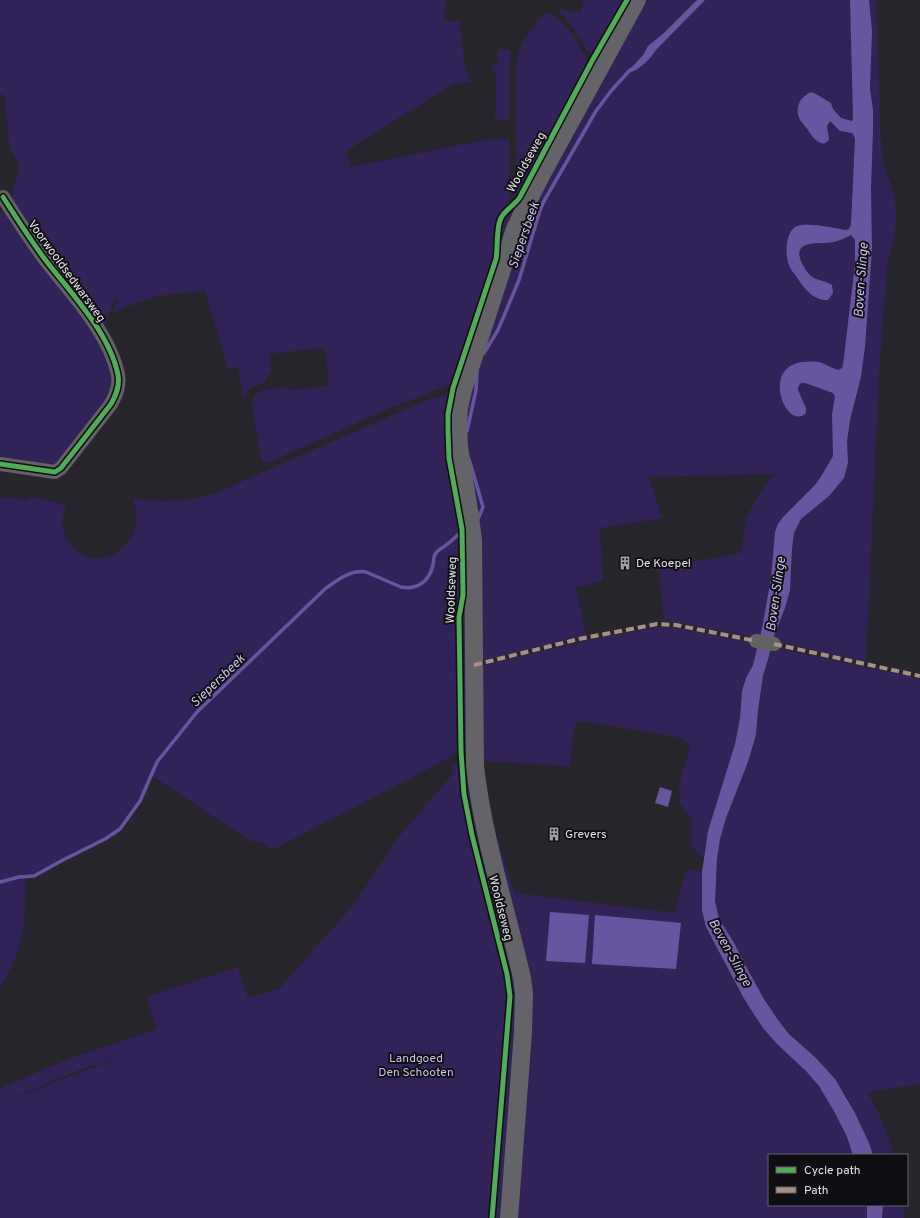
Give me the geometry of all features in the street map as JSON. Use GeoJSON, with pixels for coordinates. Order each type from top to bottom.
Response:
{"type":"FeatureCollection","features":[{"type":"Feature","properties":{"kind":"main road","name":"Wooldseweg"},"geometry":{"type":"LineString","coordinates":[[509,1218],[523,1032],[524,992],[522,978],[478,795],[475,766],[473,540],[460,458],[458,437],[460,408],[463,390],[515,229],[543,172],[637,0]]}},
{"type":"Feature","properties":{"kind":"street","name":"Voorwooldsedwarsweg"},"geometry":{"type":"LineString","coordinates":[[0,464],[54,472],[61,468],[111,404],[115,396],[118,382],[118,374],[111,355],[98,330],[34,244],[3,196]]}},
{"type":"Feature","properties":{"kind":"street"},"geometry":{"type":"LineString","coordinates":[[756,641],[774,644]]}},
{"type":"Feature","properties":{"kind":"green space"},"geometry":{"type":"Polygon","coordinates":[[[0,0],[445,0],[444,21],[459,21],[465,68],[471,82],[453,84],[346,151],[351,167],[479,141],[509,138],[509,207],[501,214],[498,221],[494,260],[453,383],[376,414],[265,464],[261,460],[252,405],[253,399],[256,394],[263,390],[284,387],[292,390],[326,386],[328,382],[326,352],[320,348],[269,354],[271,370],[264,382],[249,389],[244,400],[238,367],[228,368],[205,291],[156,296],[113,312],[118,300],[115,299],[102,332],[13,204],[13,187],[20,169],[18,161],[10,149],[4,93],[0,95],[0,0]]]}},
{"type":"Feature","properties":{"kind":"green space"},"geometry":{"type":"Polygon","coordinates":[[[584,0],[625,0],[595,53],[591,54],[587,51],[570,24],[557,10],[581,13],[584,0]]]}},
{"type":"Feature","properties":{"kind":"green space"},"geometry":{"type":"Polygon","coordinates":[[[642,0],[697,0],[664,33],[648,46],[643,55],[629,69],[632,72],[648,60],[705,0],[850,0],[852,122],[841,118],[833,109],[831,103],[811,92],[805,94],[801,99],[801,122],[814,138],[828,135],[827,125],[830,121],[840,131],[852,133],[855,138],[851,224],[849,229],[846,230],[807,225],[789,266],[804,287],[816,297],[819,281],[804,267],[799,254],[801,249],[810,244],[836,242],[851,235],[855,240],[855,264],[843,365],[842,368],[838,370],[829,365],[780,383],[783,403],[787,408],[799,412],[806,413],[806,408],[798,390],[801,383],[834,393],[835,396],[832,414],[833,456],[829,465],[815,485],[778,524],[775,532],[769,595],[760,639],[664,621],[658,568],[741,553],[746,518],[758,496],[774,474],[649,477],[662,518],[600,528],[603,581],[576,588],[586,636],[489,659],[482,659],[462,421],[516,243],[642,0]]]}},
{"type":"Feature","properties":{"kind":"green space"},"geometry":{"type":"Polygon","coordinates":[[[869,0],[876,0],[883,163],[895,200],[896,216],[894,240],[887,264],[879,375],[866,662],[772,641],[785,608],[792,567],[794,533],[801,519],[848,463],[847,441],[850,420],[861,377],[865,347],[872,249],[871,188],[873,110],[870,89],[872,31],[869,0]]]}},
{"type":"Feature","properties":{"kind":"green space"},"geometry":{"type":"Polygon","coordinates":[[[546,13],[553,15],[569,30],[580,46],[589,65],[519,197],[514,202],[516,164],[517,57],[522,44],[542,16],[546,13]]]}},
{"type":"Feature","properties":{"kind":"green space"},"geometry":{"type":"Polygon","coordinates":[[[498,49],[512,50],[509,63],[509,119],[495,120],[496,76],[491,68],[498,62],[498,49]]]}},
{"type":"Feature","properties":{"kind":"green space"},"geometry":{"type":"Polygon","coordinates":[[[0,212],[8,213],[105,348],[114,389],[57,467],[0,461],[0,212]]]}},
{"type":"Feature","properties":{"kind":"green space"},"geometry":{"type":"Polygon","coordinates":[[[509,212],[510,235],[499,252],[500,224],[505,215],[509,212]]]}},
{"type":"Feature","properties":{"kind":"green space"},"geometry":{"type":"Polygon","coordinates":[[[447,394],[450,395],[447,414],[446,443],[461,532],[461,594],[458,615],[460,749],[447,759],[272,850],[262,843],[251,841],[151,775],[142,796],[130,816],[108,838],[25,879],[22,937],[14,959],[0,989],[0,497],[26,500],[32,497],[66,506],[61,523],[66,539],[78,552],[93,559],[113,555],[125,546],[133,535],[137,522],[136,510],[132,498],[173,501],[193,499],[213,494],[423,402],[447,394]]]}},
{"type":"Feature","properties":{"kind":"green space"},"geometry":{"type":"Polygon","coordinates":[[[453,396],[457,400],[467,519],[471,738],[462,747],[461,608],[464,596],[464,528],[450,447],[449,429],[453,396]]]}},
{"type":"Feature","properties":{"kind":"green space"},"geometry":{"type":"Polygon","coordinates":[[[656,627],[675,627],[758,644],[753,665],[746,678],[742,691],[740,718],[735,744],[708,831],[703,859],[691,845],[692,821],[680,803],[679,786],[690,746],[681,738],[581,721],[577,722],[574,728],[570,766],[479,761],[480,669],[484,665],[580,642],[656,627]]]}},
{"type":"Feature","properties":{"kind":"green space"},"geometry":{"type":"Polygon","coordinates":[[[771,647],[920,679],[920,1084],[867,1092],[883,1122],[894,1154],[873,1154],[859,1121],[843,1090],[821,1063],[794,1038],[778,1020],[756,985],[733,941],[719,919],[715,901],[715,883],[720,839],[726,818],[748,762],[756,735],[763,676],[771,647]]]}},
{"type":"Feature","properties":{"kind":"green space","name":"Landgoed Den Schooten"},"geometry":{"type":"Polygon","coordinates":[[[452,765],[460,765],[461,783],[464,780],[463,766],[471,771],[475,769],[515,893],[675,913],[685,873],[689,870],[698,870],[702,872],[702,906],[706,927],[739,992],[754,1016],[768,1034],[806,1070],[822,1089],[834,1110],[853,1154],[768,1154],[768,1206],[867,1206],[867,1218],[0,1218],[0,1088],[73,1057],[157,1029],[146,997],[238,967],[248,998],[280,988],[355,903],[397,839],[451,776],[453,771],[452,765]],[[121,1057],[79,1070],[3,1102],[121,1057]]]}},
{"type":"Feature","properties":{"kind":"green space"},"geometry":{"type":"Polygon","coordinates":[[[883,1206],[905,1206],[904,1218],[882,1218],[883,1206]]]}},
{"type":"Feature","properties":{"kind":"water"},"geometry":{"type":"Polygon","coordinates":[[[697,0],[705,0],[644,64],[628,73],[629,69],[643,55],[648,46],[664,33],[697,0]]]}},
{"type":"Feature","properties":{"kind":"water","name":"Boven-Slinge"},"geometry":{"type":"Polygon","coordinates":[[[850,0],[869,0],[872,31],[870,89],[873,110],[871,188],[872,249],[865,347],[861,377],[850,420],[847,441],[848,463],[844,478],[829,496],[801,519],[794,533],[790,590],[785,608],[772,641],[763,676],[756,735],[748,762],[726,818],[720,839],[717,859],[715,901],[719,919],[733,941],[764,999],[789,1034],[816,1058],[835,1079],[855,1113],[873,1154],[853,1154],[847,1137],[819,1086],[763,1028],[743,997],[706,927],[702,910],[702,872],[708,831],[735,744],[740,718],[742,691],[746,678],[753,665],[762,628],[771,579],[775,532],[783,517],[815,485],[833,456],[832,414],[835,396],[833,393],[801,383],[798,390],[806,408],[806,413],[799,417],[791,414],[785,407],[781,397],[780,386],[782,375],[789,367],[802,362],[821,363],[838,370],[842,368],[855,264],[855,240],[851,235],[835,242],[810,244],[801,249],[799,254],[801,261],[808,273],[814,278],[832,285],[833,293],[828,300],[823,300],[813,296],[802,285],[790,268],[787,255],[787,244],[790,233],[797,226],[814,225],[846,230],[849,229],[851,224],[855,138],[852,133],[840,131],[830,121],[827,126],[829,140],[826,143],[819,142],[813,138],[800,120],[798,116],[798,107],[801,100],[811,92],[831,103],[833,109],[841,118],[852,121],[850,0]]]}},
{"type":"Feature","properties":{"kind":"water"},"geometry":{"type":"Polygon","coordinates":[[[660,787],[672,791],[668,807],[655,803],[660,787]]]}},
{"type":"Feature","properties":{"kind":"water"},"geometry":{"type":"Polygon","coordinates":[[[550,912],[589,915],[585,963],[546,961],[550,912]]]}},
{"type":"Feature","properties":{"kind":"water"},"geometry":{"type":"Polygon","coordinates":[[[595,915],[681,923],[676,969],[592,964],[595,915]]]}},
{"type":"Feature","properties":{"kind":"water"},"geometry":{"type":"Polygon","coordinates":[[[867,1206],[883,1206],[882,1218],[867,1218],[867,1206]]]}},
{"type":"Feature","properties":{"kind":"waterway","name":"Siepersbeek"},"geometry":{"type":"LineString","coordinates":[[484,353],[498,330],[519,280],[544,201],[596,111],[611,91],[630,70]]}},
{"type":"Feature","properties":{"kind":"waterway","name":"Siepersbeek"},"geometry":{"type":"LineString","coordinates":[[467,431],[476,390],[477,372]]}},
{"type":"Feature","properties":{"kind":"waterway","name":"Siepersbeek"},"geometry":{"type":"LineString","coordinates":[[469,459],[483,507],[478,519]]}},
{"type":"Feature","properties":{"kind":"waterway","name":"Siepersbeek"},"geometry":{"type":"LineString","coordinates":[[0,882],[19,877],[34,876],[105,839],[120,829],[140,801],[157,762],[197,712],[326,588],[345,576],[360,571],[366,572],[401,587],[407,588],[422,584],[429,576],[435,554],[458,535]]}},
{"type":"Feature","properties":{"kind":"marked path"},"geometry":{"type":"LineString","coordinates":[[474,665],[579,639],[657,624],[676,625],[756,641]]}},
{"type":"Feature","properties":{"kind":"marked path"},"geometry":{"type":"LineString","coordinates":[[774,644],[920,676]]}},
{"type":"Feature","properties":{"kind":"cycle path"},"geometry":{"type":"LineString","coordinates":[[492,1218],[510,996],[507,974],[472,835],[464,794],[461,752],[459,617],[463,595],[462,529],[449,458],[448,414],[453,388],[496,259],[499,222],[505,212],[520,197],[592,61],[627,0]]}},
{"type":"Feature","properties":{"kind":"cycle path"},"geometry":{"type":"LineString","coordinates":[[0,464],[55,472],[61,468],[111,404],[118,387],[118,375],[114,360],[99,330],[41,254],[3,197]]}},
{"type":"Feature","properties":{"kind":"place","name":"De Koepel"},"geometry":{"type":"Point","coordinates":[625,563]}},
{"type":"Feature","properties":{"kind":"place","name":"Grevers"},"geometry":{"type":"Point","coordinates":[554,834]}}]}
